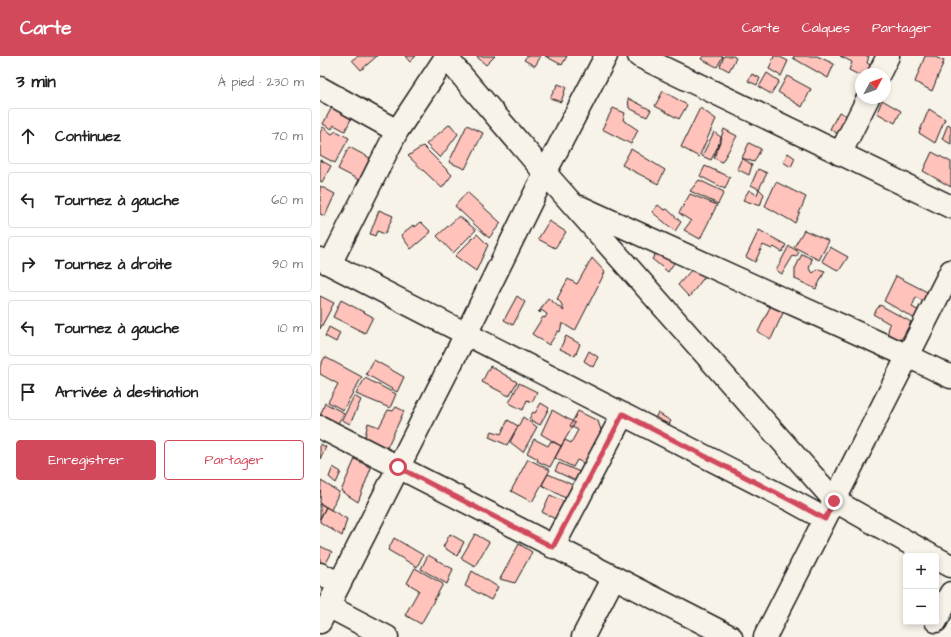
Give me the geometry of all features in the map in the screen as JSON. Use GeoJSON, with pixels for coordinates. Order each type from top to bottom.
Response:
{"type":"FeatureCollection","features":[{"type":"Feature","properties":{"kind":"street"},"geometry":{"type":"LineString","coordinates":[[387,637],[324,614],[466,334],[545,172],[606,56]]}},
{"type":"Feature","properties":{"kind":"street"},"geometry":{"type":"LineString","coordinates":[[638,56],[951,207]]}},
{"type":"Feature","properties":{"kind":"street"},"geometry":{"type":"LineString","coordinates":[[882,68],[888,56]]}},
{"type":"Feature","properties":{"kind":"street"},"geometry":{"type":"LineString","coordinates":[[830,510],[573,204],[445,57],[397,131],[325,261],[794,502],[830,510],[925,553]]}},
{"type":"Feature","properties":{"kind":"street"},"geometry":{"type":"LineString","coordinates":[[320,88],[397,131]]}},
{"type":"Feature","properties":{"kind":"street"},"geometry":{"type":"LineString","coordinates":[[840,154],[865,104]]}},
{"type":"Feature","properties":{"kind":"street"},"geometry":{"type":"LineString","coordinates":[[573,204],[908,356],[951,377]]}},
{"type":"Feature","properties":{"kind":"street"},"geometry":{"type":"LineString","coordinates":[[765,637],[951,271]]}},
{"type":"Feature","properties":{"kind":"street"},"geometry":{"type":"LineString","coordinates":[[553,547],[623,414]]}},
{"type":"Feature","properties":{"kind":"street"},"geometry":{"type":"LineString","coordinates":[[320,428],[731,637]]}},
{"type":"Feature","properties":{"kind":"street"},"geometry":{"type":"LineString","coordinates":[[939,560],[951,566]]}},
{"type":"Feature","properties":{"kind":"street"},"geometry":{"type":"LineString","coordinates":[[320,574],[339,584]]}},
{"type":"Feature","properties":{"kind":"street"},"geometry":{"type":"LineString","coordinates":[[583,637],[614,577]]}},
{"type":"Feature","properties":{"kind":"street"},"geometry":{"type":"LineString","coordinates":[[939,616],[951,592]]}},
{"type":"Feature","properties":{"kind":"street"},"geometry":{"type":"LineString","coordinates":[[928,637],[934,625]]}},
{"type":"Feature","properties":{"kind":"building"},"geometry":{"type":"Polygon","coordinates":[[[358,56],[377,56],[361,70],[352,60],[358,56]]]}},
{"type":"Feature","properties":{"kind":"building"},"geometry":{"type":"Polygon","coordinates":[[[405,56],[416,56],[410,62],[405,56]]]}},
{"type":"Feature","properties":{"kind":"building"},"geometry":{"type":"Polygon","coordinates":[[[476,56],[495,56],[486,65],[476,56]]]}},
{"type":"Feature","properties":{"kind":"building"},"geometry":{"type":"Polygon","coordinates":[[[527,56],[541,56],[535,66],[524,60],[527,56]]]}},
{"type":"Feature","properties":{"kind":"building"},"geometry":{"type":"Polygon","coordinates":[[[545,56],[567,56],[562,65],[545,56]]]}},
{"type":"Feature","properties":{"kind":"building"},"geometry":{"type":"Polygon","coordinates":[[[703,56],[723,56],[717,67],[701,59],[703,56]]]}},
{"type":"Feature","properties":{"kind":"building"},"geometry":{"type":"Polygon","coordinates":[[[724,56],[733,56],[736,58],[729,71],[720,66],[724,56]]]}},
{"type":"Feature","properties":{"kind":"building"},"geometry":{"type":"Polygon","coordinates":[[[774,56],[778,56],[788,61],[781,76],[769,69],[774,56]]]}},
{"type":"Feature","properties":{"kind":"building"},"geometry":{"type":"Polygon","coordinates":[[[794,56],[817,56],[834,64],[828,78],[793,58],[794,56]]]}},
{"type":"Feature","properties":{"kind":"building"},"geometry":{"type":"Polygon","coordinates":[[[840,56],[869,56],[867,63],[875,68],[855,68],[855,73],[849,70],[852,62],[840,56]]]}},
{"type":"Feature","properties":{"kind":"building"},"geometry":{"type":"Polygon","coordinates":[[[925,56],[933,56],[944,61],[932,91],[915,82],[925,56]]]}},
{"type":"Feature","properties":{"kind":"building"},"geometry":{"type":"Polygon","coordinates":[[[767,73],[779,81],[771,94],[759,87],[767,73]]]}},
{"type":"Feature","properties":{"kind":"building"},"geometry":{"type":"Polygon","coordinates":[[[752,74],[760,78],[757,85],[748,81],[752,74]]]}},
{"type":"Feature","properties":{"kind":"building"},"geometry":{"type":"Polygon","coordinates":[[[787,76],[811,89],[802,107],[778,92],[787,76]]]}},
{"type":"Feature","properties":{"kind":"building"},"geometry":{"type":"Polygon","coordinates":[[[558,84],[566,87],[561,102],[550,98],[558,84]]]}},
{"type":"Feature","properties":{"kind":"building"},"geometry":{"type":"Polygon","coordinates":[[[663,91],[687,105],[679,119],[655,106],[663,91]]]}},
{"type":"Feature","properties":{"kind":"building"},"geometry":{"type":"Polygon","coordinates":[[[628,98],[651,110],[647,117],[629,108],[628,98]]]}},
{"type":"Feature","properties":{"kind":"building"},"geometry":{"type":"Polygon","coordinates":[[[334,103],[354,113],[345,131],[334,125],[332,129],[323,124],[334,103]]]}},
{"type":"Feature","properties":{"kind":"building"},"geometry":{"type":"Polygon","coordinates":[[[880,104],[889,104],[901,111],[895,123],[877,113],[880,104]]]}},
{"type":"Feature","properties":{"kind":"building"},"geometry":{"type":"Polygon","coordinates":[[[613,108],[625,113],[623,120],[638,130],[631,144],[602,129],[613,108]]]}},
{"type":"Feature","properties":{"kind":"building"},"geometry":{"type":"Polygon","coordinates":[[[700,108],[716,119],[699,157],[681,147],[700,108]]]}},
{"type":"Feature","properties":{"kind":"building"},"geometry":{"type":"Polygon","coordinates":[[[929,109],[945,119],[935,143],[919,133],[929,109]]]}},
{"type":"Feature","properties":{"kind":"building"},"geometry":{"type":"Polygon","coordinates":[[[839,112],[849,117],[838,134],[830,129],[839,112]]]}},
{"type":"Feature","properties":{"kind":"building"},"geometry":{"type":"Polygon","coordinates":[[[450,124],[458,134],[440,158],[426,144],[450,124]]]}},
{"type":"Feature","properties":{"kind":"building"},"geometry":{"type":"Polygon","coordinates":[[[948,124],[951,126],[951,144],[942,139],[948,124]]]}},
{"type":"Feature","properties":{"kind":"building"},"geometry":{"type":"Polygon","coordinates":[[[467,125],[483,133],[465,169],[449,162],[467,125]]]}},
{"type":"Feature","properties":{"kind":"building"},"geometry":{"type":"Polygon","coordinates":[[[323,127],[332,134],[336,131],[349,138],[335,163],[320,155],[320,133],[323,127]]]}},
{"type":"Feature","properties":{"kind":"building"},"geometry":{"type":"Polygon","coordinates":[[[724,129],[737,136],[722,162],[714,158],[724,129]]]}},
{"type":"Feature","properties":{"kind":"building"},"geometry":{"type":"Polygon","coordinates":[[[714,132],[722,138],[711,160],[702,156],[714,132]]]}},
{"type":"Feature","properties":{"kind":"building"},"geometry":{"type":"Polygon","coordinates":[[[749,143],[761,149],[754,162],[742,158],[749,143]]]}},
{"type":"Feature","properties":{"kind":"building"},"geometry":{"type":"Polygon","coordinates":[[[423,146],[452,175],[442,188],[408,156],[423,146]]]}},
{"type":"Feature","properties":{"kind":"building"},"geometry":{"type":"Polygon","coordinates":[[[349,147],[370,158],[359,180],[338,169],[349,147]]]}},
{"type":"Feature","properties":{"kind":"building"},"geometry":{"type":"Polygon","coordinates":[[[631,149],[665,170],[658,184],[622,165],[631,149]]]}},
{"type":"Feature","properties":{"kind":"building"},"geometry":{"type":"Polygon","coordinates":[[[932,152],[951,162],[951,187],[923,171],[932,152]]]}},
{"type":"Feature","properties":{"kind":"building"},"geometry":{"type":"Polygon","coordinates":[[[788,153],[795,158],[791,167],[783,162],[788,153]]]}},
{"type":"Feature","properties":{"kind":"building"},"geometry":{"type":"Polygon","coordinates":[[[742,158],[752,165],[749,175],[737,169],[742,158]]]}},
{"type":"Feature","properties":{"kind":"building"},"geometry":{"type":"Polygon","coordinates":[[[320,160],[331,166],[322,182],[320,181],[320,160]]]}},
{"type":"Feature","properties":{"kind":"building"},"geometry":{"type":"Polygon","coordinates":[[[705,166],[730,177],[725,189],[700,176],[705,166]]]}},
{"type":"Feature","properties":{"kind":"building"},"geometry":{"type":"Polygon","coordinates":[[[758,169],[767,173],[759,189],[751,185],[758,169]]]}},
{"type":"Feature","properties":{"kind":"building"},"geometry":{"type":"Polygon","coordinates":[[[699,180],[724,192],[718,204],[690,191],[699,180]]]}},
{"type":"Feature","properties":{"kind":"building"},"geometry":{"type":"Polygon","coordinates":[[[776,182],[806,197],[795,223],[765,206],[776,182]]]}},
{"type":"Feature","properties":{"kind":"building"},"geometry":{"type":"Polygon","coordinates":[[[320,186],[335,194],[325,216],[320,214],[320,186]]]}},
{"type":"Feature","properties":{"kind":"building"},"geometry":{"type":"Polygon","coordinates":[[[759,189],[764,194],[760,206],[743,200],[749,190],[757,195],[759,189]]]}},
{"type":"Feature","properties":{"kind":"building"},"geometry":{"type":"Polygon","coordinates":[[[467,192],[501,223],[489,238],[455,206],[467,192]]]}},
{"type":"Feature","properties":{"kind":"building"},"geometry":{"type":"Polygon","coordinates":[[[690,194],[717,205],[700,239],[684,230],[691,221],[679,213],[690,194]]]}},
{"type":"Feature","properties":{"kind":"building"},"geometry":{"type":"Polygon","coordinates":[[[658,205],[664,210],[667,209],[681,222],[675,231],[652,212],[658,205]]]}},
{"type":"Feature","properties":{"kind":"building"},"geometry":{"type":"Polygon","coordinates":[[[379,210],[393,216],[385,234],[377,231],[375,236],[370,234],[379,210]]]}},
{"type":"Feature","properties":{"kind":"building"},"geometry":{"type":"Polygon","coordinates":[[[459,216],[476,230],[453,253],[437,236],[459,216]]]}},
{"type":"Feature","properties":{"kind":"building"},"geometry":{"type":"Polygon","coordinates":[[[549,221],[566,232],[555,248],[538,239],[549,221]]]}},
{"type":"Feature","properties":{"kind":"building"},"geometry":{"type":"Polygon","coordinates":[[[421,222],[431,232],[411,249],[401,235],[413,225],[415,227],[421,222]]]}},
{"type":"Feature","properties":{"kind":"building"},"geometry":{"type":"Polygon","coordinates":[[[759,230],[786,245],[782,252],[774,247],[772,249],[763,245],[755,262],[746,257],[759,230]]]}},
{"type":"Feature","properties":{"kind":"building"},"geometry":{"type":"Polygon","coordinates":[[[804,230],[829,241],[819,260],[794,247],[804,230]]]}},
{"type":"Feature","properties":{"kind":"building"},"geometry":{"type":"Polygon","coordinates":[[[477,234],[488,245],[476,271],[455,256],[477,234]]]}},
{"type":"Feature","properties":{"kind":"building"},"geometry":{"type":"Polygon","coordinates":[[[789,246],[799,252],[796,257],[793,256],[782,274],[776,270],[789,246]]]}},
{"type":"Feature","properties":{"kind":"building"},"geometry":{"type":"Polygon","coordinates":[[[830,247],[848,257],[839,271],[822,261],[830,247]]]}},
{"type":"Feature","properties":{"kind":"building"},"geometry":{"type":"Polygon","coordinates":[[[658,250],[676,260],[668,272],[652,259],[658,250]]]}},
{"type":"Feature","properties":{"kind":"building"},"geometry":{"type":"Polygon","coordinates":[[[802,254],[812,259],[809,269],[813,273],[818,269],[825,271],[816,289],[795,279],[795,269],[802,254]]]}},
{"type":"Feature","properties":{"kind":"building"},"geometry":{"type":"Polygon","coordinates":[[[592,258],[605,272],[575,331],[562,323],[560,332],[558,331],[549,345],[532,334],[543,317],[545,318],[547,314],[541,310],[540,313],[539,312],[548,298],[564,311],[561,303],[557,299],[568,279],[577,284],[592,258]]]}},
{"type":"Feature","properties":{"kind":"building"},"geometry":{"type":"Polygon","coordinates":[[[693,268],[706,275],[689,297],[678,285],[693,268]]]}},
{"type":"Feature","properties":{"kind":"building"},"geometry":{"type":"Polygon","coordinates":[[[896,276],[929,293],[926,303],[916,297],[912,307],[921,312],[917,320],[884,301],[896,276]]]}},
{"type":"Feature","properties":{"kind":"building"},"geometry":{"type":"Polygon","coordinates":[[[320,296],[334,303],[320,329],[320,296]]]}},
{"type":"Feature","properties":{"kind":"building"},"geometry":{"type":"Polygon","coordinates":[[[517,296],[525,302],[513,325],[504,320],[517,296]]]}},
{"type":"Feature","properties":{"kind":"building"},"geometry":{"type":"Polygon","coordinates":[[[341,300],[373,317],[365,333],[333,317],[341,300]]]}},
{"type":"Feature","properties":{"kind":"building"},"geometry":{"type":"Polygon","coordinates":[[[771,305],[783,313],[771,339],[758,332],[771,305]]]}},
{"type":"Feature","properties":{"kind":"building"},"geometry":{"type":"Polygon","coordinates":[[[880,305],[911,322],[900,342],[887,335],[890,324],[873,314],[880,305]]]}},
{"type":"Feature","properties":{"kind":"building"},"geometry":{"type":"Polygon","coordinates":[[[329,327],[340,333],[336,342],[325,336],[329,327]]]}},
{"type":"Feature","properties":{"kind":"building"},"geometry":{"type":"Polygon","coordinates":[[[566,336],[580,344],[575,356],[560,349],[566,336]]]}},
{"type":"Feature","properties":{"kind":"building"},"geometry":{"type":"Polygon","coordinates":[[[589,351],[598,357],[593,367],[584,361],[589,351]]]}},
{"type":"Feature","properties":{"kind":"building"},"geometry":{"type":"Polygon","coordinates":[[[325,357],[362,377],[343,410],[328,402],[338,384],[320,374],[320,366],[325,357]]]}},
{"type":"Feature","properties":{"kind":"building"},"geometry":{"type":"Polygon","coordinates":[[[374,360],[404,377],[397,392],[366,374],[374,360]]]}},
{"type":"Feature","properties":{"kind":"building"},"geometry":{"type":"Polygon","coordinates":[[[490,366],[517,382],[509,396],[482,382],[490,366]]]}},
{"type":"Feature","properties":{"kind":"building"},"geometry":{"type":"Polygon","coordinates":[[[365,378],[396,394],[390,408],[356,394],[365,378]]]}},
{"type":"Feature","properties":{"kind":"building"},"geometry":{"type":"Polygon","coordinates":[[[519,383],[537,392],[532,402],[527,400],[523,410],[509,403],[519,383]]]}},
{"type":"Feature","properties":{"kind":"building"},"geometry":{"type":"Polygon","coordinates":[[[354,396],[361,400],[350,424],[342,420],[354,396]]]}},
{"type":"Feature","properties":{"kind":"building"},"geometry":{"type":"Polygon","coordinates":[[[325,403],[344,413],[337,425],[320,416],[325,403]]]}},
{"type":"Feature","properties":{"kind":"building"},"geometry":{"type":"Polygon","coordinates":[[[541,403],[549,408],[540,425],[529,419],[541,403]]]}},
{"type":"Feature","properties":{"kind":"building"},"geometry":{"type":"Polygon","coordinates":[[[396,407],[404,411],[385,452],[364,441],[368,423],[379,427],[388,410],[393,411],[396,407]]]}},
{"type":"Feature","properties":{"kind":"building"},"geometry":{"type":"Polygon","coordinates":[[[552,410],[575,423],[561,446],[541,434],[552,410]]]}},
{"type":"Feature","properties":{"kind":"building"},"geometry":{"type":"Polygon","coordinates":[[[578,411],[598,421],[602,433],[586,464],[577,460],[573,467],[555,458],[565,440],[571,443],[578,430],[570,426],[578,411]]]}},
{"type":"Feature","properties":{"kind":"building"},"geometry":{"type":"Polygon","coordinates":[[[658,413],[671,421],[668,426],[655,418],[658,413]]]}},
{"type":"Feature","properties":{"kind":"building"},"geometry":{"type":"Polygon","coordinates":[[[523,417],[537,427],[523,452],[510,442],[523,417]]]}},
{"type":"Feature","properties":{"kind":"building"},"geometry":{"type":"Polygon","coordinates":[[[508,420],[518,426],[507,445],[489,437],[492,431],[501,434],[508,420]]]}},
{"type":"Feature","properties":{"kind":"building"},"geometry":{"type":"Polygon","coordinates":[[[534,439],[548,446],[551,441],[561,446],[550,467],[537,461],[538,459],[527,453],[534,439]]]}},
{"type":"Feature","properties":{"kind":"building"},"geometry":{"type":"Polygon","coordinates":[[[320,444],[326,447],[320,459],[320,444]]]}},
{"type":"Feature","properties":{"kind":"building"},"geometry":{"type":"Polygon","coordinates":[[[355,459],[371,468],[358,502],[341,491],[355,459]]]}},
{"type":"Feature","properties":{"kind":"building"},"geometry":{"type":"Polygon","coordinates":[[[528,459],[550,470],[532,502],[511,491],[528,459]]]}},
{"type":"Feature","properties":{"kind":"building"},"geometry":{"type":"Polygon","coordinates":[[[559,463],[580,472],[576,481],[555,471],[559,463]]]}},
{"type":"Feature","properties":{"kind":"building"},"geometry":{"type":"Polygon","coordinates":[[[333,467],[341,472],[336,483],[329,477],[333,467]]]}},
{"type":"Feature","properties":{"kind":"building"},"geometry":{"type":"Polygon","coordinates":[[[548,474],[573,485],[567,499],[542,485],[548,474]]]}},
{"type":"Feature","properties":{"kind":"building"},"geometry":{"type":"Polygon","coordinates":[[[321,481],[339,492],[331,510],[320,503],[321,481]]]}},
{"type":"Feature","properties":{"kind":"building"},"geometry":{"type":"Polygon","coordinates":[[[550,495],[565,502],[557,520],[542,512],[550,495]]]}},
{"type":"Feature","properties":{"kind":"building"},"geometry":{"type":"Polygon","coordinates":[[[320,504],[326,507],[320,519],[320,504]]]}},
{"type":"Feature","properties":{"kind":"building"},"geometry":{"type":"Polygon","coordinates":[[[326,507],[347,519],[342,536],[320,522],[320,518],[326,507]]]}},
{"type":"Feature","properties":{"kind":"building"},"geometry":{"type":"Polygon","coordinates":[[[450,534],[464,542],[457,556],[443,547],[450,534]]]}},
{"type":"Feature","properties":{"kind":"building"},"geometry":{"type":"Polygon","coordinates":[[[475,534],[489,542],[475,566],[461,558],[475,534]]]}},
{"type":"Feature","properties":{"kind":"building"},"geometry":{"type":"Polygon","coordinates":[[[394,538],[423,555],[417,567],[388,550],[394,538]]]}},
{"type":"Feature","properties":{"kind":"building"},"geometry":{"type":"Polygon","coordinates":[[[519,544],[532,552],[515,583],[500,579],[519,544]]]}},
{"type":"Feature","properties":{"kind":"building"},"geometry":{"type":"Polygon","coordinates":[[[320,546],[332,552],[325,565],[320,562],[320,546]]]}},
{"type":"Feature","properties":{"kind":"building"},"geometry":{"type":"Polygon","coordinates":[[[428,555],[453,569],[447,584],[421,569],[428,555]]]}},
{"type":"Feature","properties":{"kind":"building"},"geometry":{"type":"Polygon","coordinates":[[[415,568],[443,584],[421,624],[405,615],[419,590],[407,583],[415,568]]]}},
{"type":"Feature","properties":{"kind":"building"},"geometry":{"type":"Polygon","coordinates":[[[472,571],[498,587],[491,600],[465,586],[472,571]]]}},
{"type":"Feature","properties":{"kind":"route"},"geometry":{"type":"LineString","coordinates":[[398,467],[553,547],[623,414],[825,519],[834,501]]}}]}
